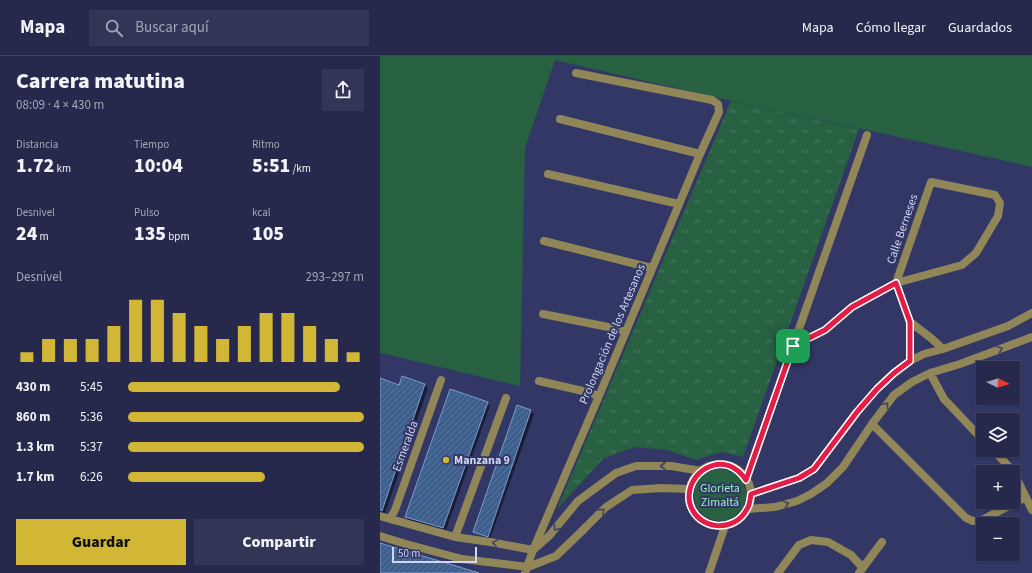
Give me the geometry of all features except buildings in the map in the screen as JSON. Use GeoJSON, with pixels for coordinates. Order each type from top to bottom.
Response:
{"type":"FeatureCollection","features":[{"type":"Feature","properties":{"kind":"street","name":"Prolongación de los Artesanos"},"geometry":{"type":"LineString","coordinates":[[526,570],[533,550],[719,112],[718,104],[712,100],[576,73]]}},
{"type":"Feature","properties":{"kind":"street"},"geometry":{"type":"LineString","coordinates":[[560,119],[700,154]]}},
{"type":"Feature","properties":{"kind":"street"},"geometry":{"type":"LineString","coordinates":[[746,480],[867,135]]}},
{"type":"Feature","properties":{"kind":"street"},"geometry":{"type":"LineString","coordinates":[[548,174],[679,204]]}},
{"type":"Feature","properties":{"kind":"street","name":"Calle Berneses"},"geometry":{"type":"LineString","coordinates":[[931,182],[995,195],[1000,203],[998,216],[976,253],[962,265],[896,283],[931,182]]}},
{"type":"Feature","properties":{"kind":"street"},"geometry":{"type":"LineString","coordinates":[[544,241],[652,268]]}},
{"type":"Feature","properties":{"kind":"street"},"geometry":{"type":"LineString","coordinates":[[793,346],[825,330],[852,307],[896,283],[910,322],[910,361]]}},
{"type":"Feature","properties":{"kind":"street"},"geometry":{"type":"LineString","coordinates":[[751,494],[799,478],[814,469],[857,412],[877,389],[894,373],[910,361],[924,354],[943,349],[1008,326],[1032,313]]}},
{"type":"Feature","properties":{"kind":"street"},"geometry":{"type":"LineString","coordinates":[[543,314],[626,332]]}},
{"type":"Feature","properties":{"kind":"street"},"geometry":{"type":"LineString","coordinates":[[910,322],[932,338],[943,349]]}},
{"type":"Feature","properties":{"kind":"street"},"geometry":{"type":"LineString","coordinates":[[748,509],[775,507],[797,501],[811,494],[827,483],[843,467],[894,395],[912,382],[930,373],[960,364],[1032,337]]}},
{"type":"Feature","properties":{"kind":"street"},"geometry":{"type":"LineString","coordinates":[[930,373],[944,399],[976,433]]}},
{"type":"Feature","properties":{"kind":"street","name":"Esmeralda"},"geometry":{"type":"LineString","coordinates":[[390,519],[395,510],[441,380]]}},
{"type":"Feature","properties":{"kind":"street"},"geometry":{"type":"LineString","coordinates":[[539,381],[599,396]]}},
{"type":"Feature","properties":{"kind":"street"},"geometry":{"type":"LineString","coordinates":[[455,537],[506,398]]}},
{"type":"Feature","properties":{"kind":"street"},"geometry":{"type":"LineString","coordinates":[[872,424],[966,518],[973,521],[980,521],[1026,497]]}},
{"type":"Feature","properties":{"kind":"street"},"geometry":{"type":"LineString","coordinates":[[1000,457],[1013,470],[1032,510]]}},
{"type":"Feature","properties":{"kind":"street"},"geometry":{"type":"LineString","coordinates":[[722,464],[736,469],[746,480],[751,494],[748,509],[744,515],[732,524],[725,526],[710,525],[703,522],[693,511],[689,497],[690,489],[692,482],[701,471],[708,467],[722,464]]}},
{"type":"Feature","properties":{"kind":"street"},"geometry":{"type":"LineString","coordinates":[[380,516],[455,537],[533,550],[549,536],[578,501],[616,473],[636,466],[671,466],[701,471]]}},
{"type":"Feature","properties":{"kind":"street"},"geometry":{"type":"LineString","coordinates":[[380,536],[462,559],[526,570],[556,556],[606,507],[632,490],[661,488],[690,489]]}},
{"type":"Feature","properties":{"kind":"street"},"geometry":{"type":"LineString","coordinates":[[709,573],[725,526]]}},
{"type":"Feature","properties":{"kind":"street"},"geometry":{"type":"LineString","coordinates":[[778,573],[799,546],[811,540],[828,542],[851,555],[861,571],[882,542]]}},
{"type":"Feature","properties":{"kind":"green space"},"geometry":{"type":"Polygon","coordinates":[[[380,56],[1032,56],[1032,167],[731,101],[555,60],[525,148],[520,386],[380,353],[380,56]]]}},
{"type":"Feature","properties":{"kind":"green space"},"geometry":{"type":"Polygon","coordinates":[[[731,101],[859,129],[743,457],[721,452],[696,460],[667,450],[635,447],[604,458],[557,509],[731,101]]]}},
{"type":"Feature","properties":{"kind":"green space","name":"Glorieta Zimaltá"},"geometry":{"type":"Polygon","coordinates":[[[715,469],[725,469],[739,476],[746,490],[746,500],[739,514],[725,521],[715,521],[705,517],[698,510],[694,500],[694,490],[698,480],[705,473],[715,469]]]}},
{"type":"Feature","properties":{"kind":"place","name":"Manzana 9"},"geometry":{"type":"Point","coordinates":[446,460]}},
{"type":"Feature","properties":{"kind":"route"},"geometry":{"type":"LineString","coordinates":[[896,283],[910,322],[910,361],[894,373],[877,389],[857,412],[814,469],[799,478],[751,494],[748,509],[744,515],[732,524],[717,526],[703,522],[693,511],[690,504],[689,497],[692,482],[701,471],[708,467],[722,464],[736,469],[746,480],[793,346],[825,330],[852,307],[896,283]]}}]}
